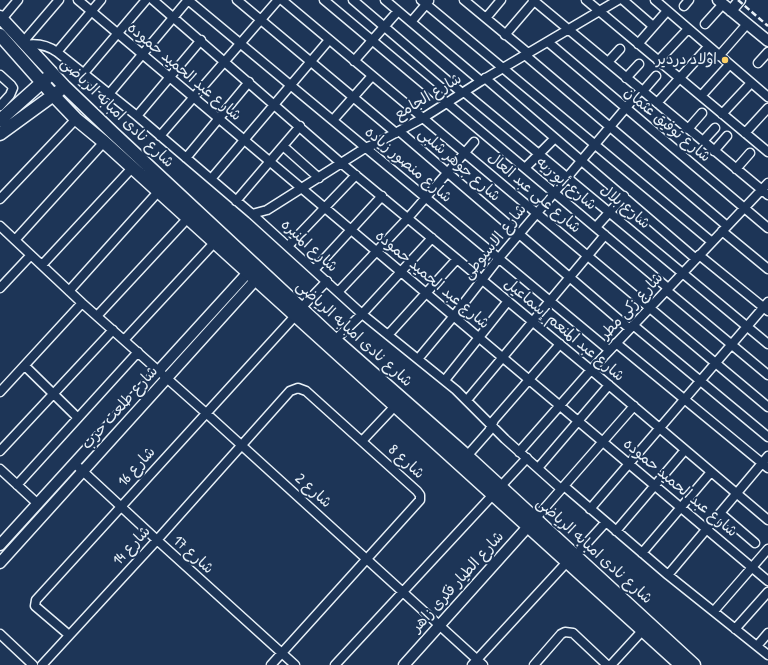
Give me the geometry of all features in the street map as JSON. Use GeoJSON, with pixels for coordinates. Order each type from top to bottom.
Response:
{"type":"FeatureCollection","features":[{"type":"Feature","properties":{"kind":"main road","name":"شارع نادى امبابه الرياضى"},"geometry":{"type":"LineString","coordinates":[[1,18],[65,87],[255,273],[298,312],[395,406],[496,490],[532,523],[681,665]]}},
{"type":"Feature","properties":{"kind":"main road","name":"شارع نادى امبابه الرياضى"},"geometry":{"type":"LineString","coordinates":[[0,35],[76,119],[104,142],[214,244],[255,273]]}},
{"type":"Feature","properties":{"kind":"main road"},"geometry":{"type":"LineString","coordinates":[[0,120],[53,74]]}},
{"type":"Feature","properties":{"kind":"main road"},"geometry":{"type":"LineString","coordinates":[[0,134],[65,87]]}},
{"type":"Feature","properties":{"kind":"main road","name":"شارع نادى امبابه الرياضى"},"geometry":{"type":"LineString","coordinates":[[298,312],[335,340],[467,456],[496,490]]}},
{"type":"Feature","properties":{"kind":"main road","name":"شارع نادى امبابه الرياضى"},"geometry":{"type":"LineString","coordinates":[[571,559],[694,665]]}},
{"type":"Feature","properties":{"kind":"street"},"geometry":{"type":"LineString","coordinates":[[1,18],[18,0]]}},
{"type":"Feature","properties":{"kind":"street"},"geometry":{"type":"LineString","coordinates":[[24,43],[59,0]]}},
{"type":"Feature","properties":{"kind":"street","name":"شارع عبد الحميد حموده"},"geometry":{"type":"LineString","coordinates":[[78,0],[324,209],[768,581]]}},
{"type":"Feature","properties":{"kind":"street"},"geometry":{"type":"LineString","coordinates":[[57,52],[101,0]]}},
{"type":"Feature","properties":{"kind":"street"},"geometry":{"type":"LineString","coordinates":[[84,73],[146,0]]}},
{"type":"Feature","properties":{"kind":"street","name":"شارع عبد المنعم إسماعيل"},"geometry":{"type":"LineString","coordinates":[[153,0],[174,16],[341,163],[560,344],[768,520]]}},
{"type":"Feature","properties":{"kind":"street"},"geometry":{"type":"LineString","coordinates":[[109,94],[188,0]]}},
{"type":"Feature","properties":{"kind":"street","name":"شارع منصور زياده"},"geometry":{"type":"LineString","coordinates":[[188,0],[609,350]]}},
{"type":"Feature","properties":{"kind":"street","name":"شارع جوهر شلبى"},"geometry":{"type":"LineString","coordinates":[[237,0],[398,132],[570,278],[768,437]]}},
{"type":"Feature","properties":{"kind":"street"},"geometry":{"type":"LineString","coordinates":[[160,136],[278,0]]}},
{"type":"Feature","properties":{"kind":"street","name":"شارع على عبد العال"},"geometry":{"type":"LineString","coordinates":[[282,0],[768,407]]}},
{"type":"Feature","properties":{"kind":"street","name":"شارع أبو ريه"},"geometry":{"type":"LineString","coordinates":[[324,0],[596,227],[768,375]]}},
{"type":"Feature","properties":{"kind":"street","name":"شارع بلال"},"geometry":{"type":"LineString","coordinates":[[352,0],[768,344]]}},
{"type":"Feature","properties":{"kind":"street"},"geometry":{"type":"LineString","coordinates":[[385,0],[555,138],[698,257],[766,307],[747,326],[590,509]]}},
{"type":"Feature","properties":{"kind":"street"},"geometry":{"type":"LineString","coordinates":[[465,0],[725,228],[768,269]]}},
{"type":"Feature","properties":{"kind":"street"},"geometry":{"type":"LineString","coordinates":[[486,18],[501,0]]}},
{"type":"Feature","properties":{"kind":"street"},"geometry":{"type":"LineString","coordinates":[[506,35],[534,0],[765,193]]}},
{"type":"Feature","properties":{"kind":"street"},"geometry":{"type":"LineString","coordinates":[[586,0],[768,152]]}},
{"type":"Feature","properties":{"kind":"street","name":"شارع الجامع"},"geometry":{"type":"LineString","coordinates":[[252,214],[267,210],[366,148],[423,118],[463,92],[618,0]]}},
{"type":"Feature","properties":{"kind":"street"},"geometry":{"type":"LineString","coordinates":[[623,0],[653,26]]}},
{"type":"Feature","properties":{"kind":"street"},"geometry":{"type":"LineString","coordinates":[[655,0],[768,97]]}},
{"type":"Feature","properties":{"kind":"street"},"geometry":{"type":"LineString","coordinates":[[731,11],[740,0]]}},
{"type":"Feature","properties":{"kind":"street"},"geometry":{"type":"LineString","coordinates":[[411,22],[425,1],[502,69],[712,242]]}},
{"type":"Feature","properties":{"kind":"street"},"geometry":{"type":"LineString","coordinates":[[705,24],[720,2],[768,41]]}},
{"type":"Feature","properties":{"kind":"street"},"geometry":{"type":"LineString","coordinates":[[638,44],[667,11]]}},
{"type":"Feature","properties":{"kind":"street"},"geometry":{"type":"LineString","coordinates":[[354,61],[398,12]]}},
{"type":"Feature","properties":{"kind":"street"},"geometry":{"type":"LineString","coordinates":[[719,56],[747,24]]}},
{"type":"Feature","properties":{"kind":"street"},"geometry":{"type":"LineString","coordinates":[[658,60],[688,29]]}},
{"type":"Feature","properties":{"kind":"street"},"geometry":{"type":"LineString","coordinates":[[137,116],[201,40]]}},
{"type":"Feature","properties":{"kind":"street"},"geometry":{"type":"LineString","coordinates":[[211,179],[329,40]]}},
{"type":"Feature","properties":{"kind":"street","name":"شارع توفيق عثمان"},"geometry":{"type":"LineString","coordinates":[[548,42],[768,228]]}},
{"type":"Feature","properties":{"kind":"street","name":"شارع المنيره"},"geometry":{"type":"LineString","coordinates":[[24,43],[42,44],[57,52],[137,116],[252,214],[339,291],[362,314],[445,380],[519,452],[768,655]]}},
{"type":"Feature","properties":{"kind":"street"},"geometry":{"type":"LineString","coordinates":[[657,103],[708,47]]}},
{"type":"Feature","properties":{"kind":"street"},"geometry":{"type":"LineString","coordinates":[[608,62],[620,48]]}},
{"type":"Feature","properties":{"kind":"street"},"geometry":{"type":"LineString","coordinates":[[758,63],[768,52]]}},
{"type":"Feature","properties":{"kind":"street"},"geometry":{"type":"LineString","coordinates":[[626,78],[639,64]]}},
{"type":"Feature","properties":{"kind":"street"},"geometry":{"type":"LineString","coordinates":[[701,96],[730,65]]}},
{"type":"Feature","properties":{"kind":"street"},"geometry":{"type":"LineString","coordinates":[[0,75],[11,84],[13,88],[10,95],[0,106]]}},
{"type":"Feature","properties":{"kind":"street"},"geometry":{"type":"LineString","coordinates":[[333,120],[372,76]]}},
{"type":"Feature","properties":{"kind":"street","name":"شارع الاسيوطى"},"geometry":{"type":"LineString","coordinates":[[418,359],[536,213],[626,108],[656,76]]}},
{"type":"Feature","properties":{"kind":"street"},"geometry":{"type":"LineString","coordinates":[[186,158],[249,82]]}},
{"type":"Feature","properties":{"kind":"street"},"geometry":{"type":"LineString","coordinates":[[722,114],[751,83]]}},
{"type":"Feature","properties":{"kind":"street"},"geometry":{"type":"LineString","coordinates":[[745,134],[768,108]]}},
{"type":"Feature","properties":{"kind":"street"},"geometry":{"type":"LineString","coordinates":[[688,129],[702,113]]}},
{"type":"Feature","properties":{"kind":"street"},"geometry":{"type":"LineString","coordinates":[[0,199],[76,119]]}},
{"type":"Feature","properties":{"kind":"street"},"geometry":{"type":"LineString","coordinates":[[236,201],[300,126]]}},
{"type":"Feature","properties":{"kind":"street"},"geometry":{"type":"LineString","coordinates":[[703,142],[715,128]]}},
{"type":"Feature","properties":{"kind":"street"},"geometry":{"type":"LineString","coordinates":[[714,151],[727,136]]}},
{"type":"Feature","properties":{"kind":"street"},"geometry":{"type":"LineString","coordinates":[[525,168],[555,138]]}},
{"type":"Feature","properties":{"kind":"street"},"geometry":{"type":"LineString","coordinates":[[15,240],[104,142]]}},
{"type":"Feature","properties":{"kind":"street"},"geometry":{"type":"LineString","coordinates":[[339,291],[408,218],[474,142]]}},
{"type":"Feature","properties":{"kind":"street"},"geometry":{"type":"LineString","coordinates":[[283,146],[319,178]]}},
{"type":"Feature","properties":{"kind":"street"},"geometry":{"type":"LineString","coordinates":[[736,169],[750,153]]}},
{"type":"Feature","properties":{"kind":"street"},"geometry":{"type":"LineString","coordinates":[[42,265],[132,168]]}},
{"type":"Feature","properties":{"kind":"street"},"geometry":{"type":"LineString","coordinates":[[288,246],[356,175]]}},
{"type":"Feature","properties":{"kind":"street","name":"شارع زكى مطر"},"geometry":{"type":"LineString","coordinates":[[519,452],[609,350],[744,208],[765,193],[768,183]]}},
{"type":"Feature","properties":{"kind":"street"},"geometry":{"type":"LineString","coordinates":[[69,291],[158,192]]}},
{"type":"Feature","properties":{"kind":"street"},"geometry":{"type":"LineString","coordinates":[[314,270],[382,196]]}},
{"type":"Feature","properties":{"kind":"street"},"geometry":{"type":"LineString","coordinates":[[596,227],[624,196]]}},
{"type":"Feature","properties":{"kind":"street"},"geometry":{"type":"LineString","coordinates":[[97,316],[187,218]]}},
{"type":"Feature","properties":{"kind":"street","name":"شارع 2"},"geometry":{"type":"LineString","coordinates":[[1,229],[206,413],[402,592],[477,663]]}},
{"type":"Feature","properties":{"kind":"street"},"geometry":{"type":"LineString","coordinates":[[467,400],[605,235]]}},
{"type":"Feature","properties":{"kind":"street"},"geometry":{"type":"LineString","coordinates":[[335,340],[362,314],[432,238]]}},
{"type":"Feature","properties":{"kind":"street"},"geometry":{"type":"LineString","coordinates":[[124,340],[214,244]]}},
{"type":"Feature","properties":{"kind":"street"},"geometry":{"type":"LineString","coordinates":[[0,288],[31,255]]}},
{"type":"Feature","properties":{"kind":"street"},"geometry":{"type":"LineString","coordinates":[[388,335],[457,259]]}},
{"type":"Feature","properties":{"kind":"street","name":"شارع طلعت حرب"},"geometry":{"type":"LineString","coordinates":[[0,545],[158,371],[255,273]]}},
{"type":"Feature","properties":{"kind":"street","name":"شارع طلعت حرب"},"geometry":{"type":"LineString","coordinates":[[0,563],[167,378],[255,273]]}},
{"type":"Feature","properties":{"kind":"street","name":"شارع 16"},"geometry":{"type":"LineString","coordinates":[[69,635],[35,606],[35,602],[120,506],[327,281]]}},
{"type":"Feature","properties":{"kind":"street"},"geometry":{"type":"LineString","coordinates":[[445,380],[508,301]]}},
{"type":"Feature","properties":{"kind":"street"},"geometry":{"type":"LineString","coordinates":[[0,392],[82,303]]}},
{"type":"Feature","properties":{"kind":"street"},"geometry":{"type":"LineString","coordinates":[[0,451],[113,330]]}},
{"type":"Feature","properties":{"kind":"street"},"geometry":{"type":"LineString","coordinates":[[616,343],[765,466]]}},
{"type":"Feature","properties":{"kind":"street"},"geometry":{"type":"LineString","coordinates":[[467,456],[489,431],[494,420],[560,344]]}},
{"type":"Feature","properties":{"kind":"street"},"geometry":{"type":"LineString","coordinates":[[17,485],[138,352]]}},
{"type":"Feature","properties":{"kind":"street"},"geometry":{"type":"LineString","coordinates":[[25,366],[78,418]]}},
{"type":"Feature","properties":{"kind":"street"},"geometry":{"type":"LineString","coordinates":[[538,468],[609,385]]}},
{"type":"Feature","properties":{"kind":"street","name":"شارع 8"},"geometry":{"type":"LineString","coordinates":[[242,446],[290,391],[298,388],[306,391],[420,495],[420,500],[417,504],[271,665]]}},
{"type":"Feature","properties":{"kind":"street"},"geometry":{"type":"LineString","coordinates":[[362,441],[395,406]]}},
{"type":"Feature","properties":{"kind":"street"},"geometry":{"type":"LineString","coordinates":[[532,523],[634,406]]}},
{"type":"Feature","properties":{"kind":"street","name":"شارع 14"},"geometry":{"type":"LineString","coordinates":[[42,665],[242,446]]}},
{"type":"Feature","properties":{"kind":"street"},"geometry":{"type":"LineString","coordinates":[[616,531],[685,450]]}},
{"type":"Feature","properties":{"kind":"street"},"geometry":{"type":"LineString","coordinates":[[668,574],[737,493],[765,466],[768,456]]}},
{"type":"Feature","properties":{"kind":"street"},"geometry":{"type":"LineString","coordinates":[[335,665],[527,458]]}},
{"type":"Feature","properties":{"kind":"street","name":"شارع 17"},"geometry":{"type":"LineString","coordinates":[[74,464],[295,665]]}},
{"type":"Feature","properties":{"kind":"street"},"geometry":{"type":"LineString","coordinates":[[642,553],[711,472]]}},
{"type":"Feature","properties":{"kind":"street"},"geometry":{"type":"LineString","coordinates":[[2,474],[38,504]]}},
{"type":"Feature","properties":{"kind":"street"},"geometry":{"type":"LineString","coordinates":[[720,513],[755,543]]}},
{"type":"Feature","properties":{"kind":"street"},"geometry":{"type":"LineString","coordinates":[[477,663],[606,522]]}},
{"type":"Feature","properties":{"kind":"street","name":"شارع الطيار فكرى زاهر"},"geometry":{"type":"LineString","coordinates":[[404,665],[532,523]]}},
{"type":"Feature","properties":{"kind":"street"},"geometry":{"type":"LineString","coordinates":[[714,611],[768,549]]}},
{"type":"Feature","properties":{"kind":"street"},"geometry":{"type":"LineString","coordinates":[[735,629],[768,592]]}},
{"type":"Feature","properties":{"kind":"street"},"geometry":{"type":"LineString","coordinates":[[611,665],[643,630]]}},
{"type":"Feature","properties":{"kind":"street"},"geometry":{"type":"LineString","coordinates":[[535,665],[562,634],[569,632],[607,665]]}},
{"type":"Feature","properties":{"kind":"street"},"geometry":{"type":"LineString","coordinates":[[757,646],[768,633]]}},
{"type":"Feature","properties":{"kind":"street"},"geometry":{"type":"LineString","coordinates":[[0,634],[33,665]]}},
{"type":"Feature","properties":{"kind":"railway"},"geometry":{"type":"LineString","coordinates":[[738,0],[768,26]]}},
{"type":"Feature","properties":{"kind":"place","name":"اولاد دردير"},"geometry":{"type":"Point","coordinates":[725,60]}}]}
